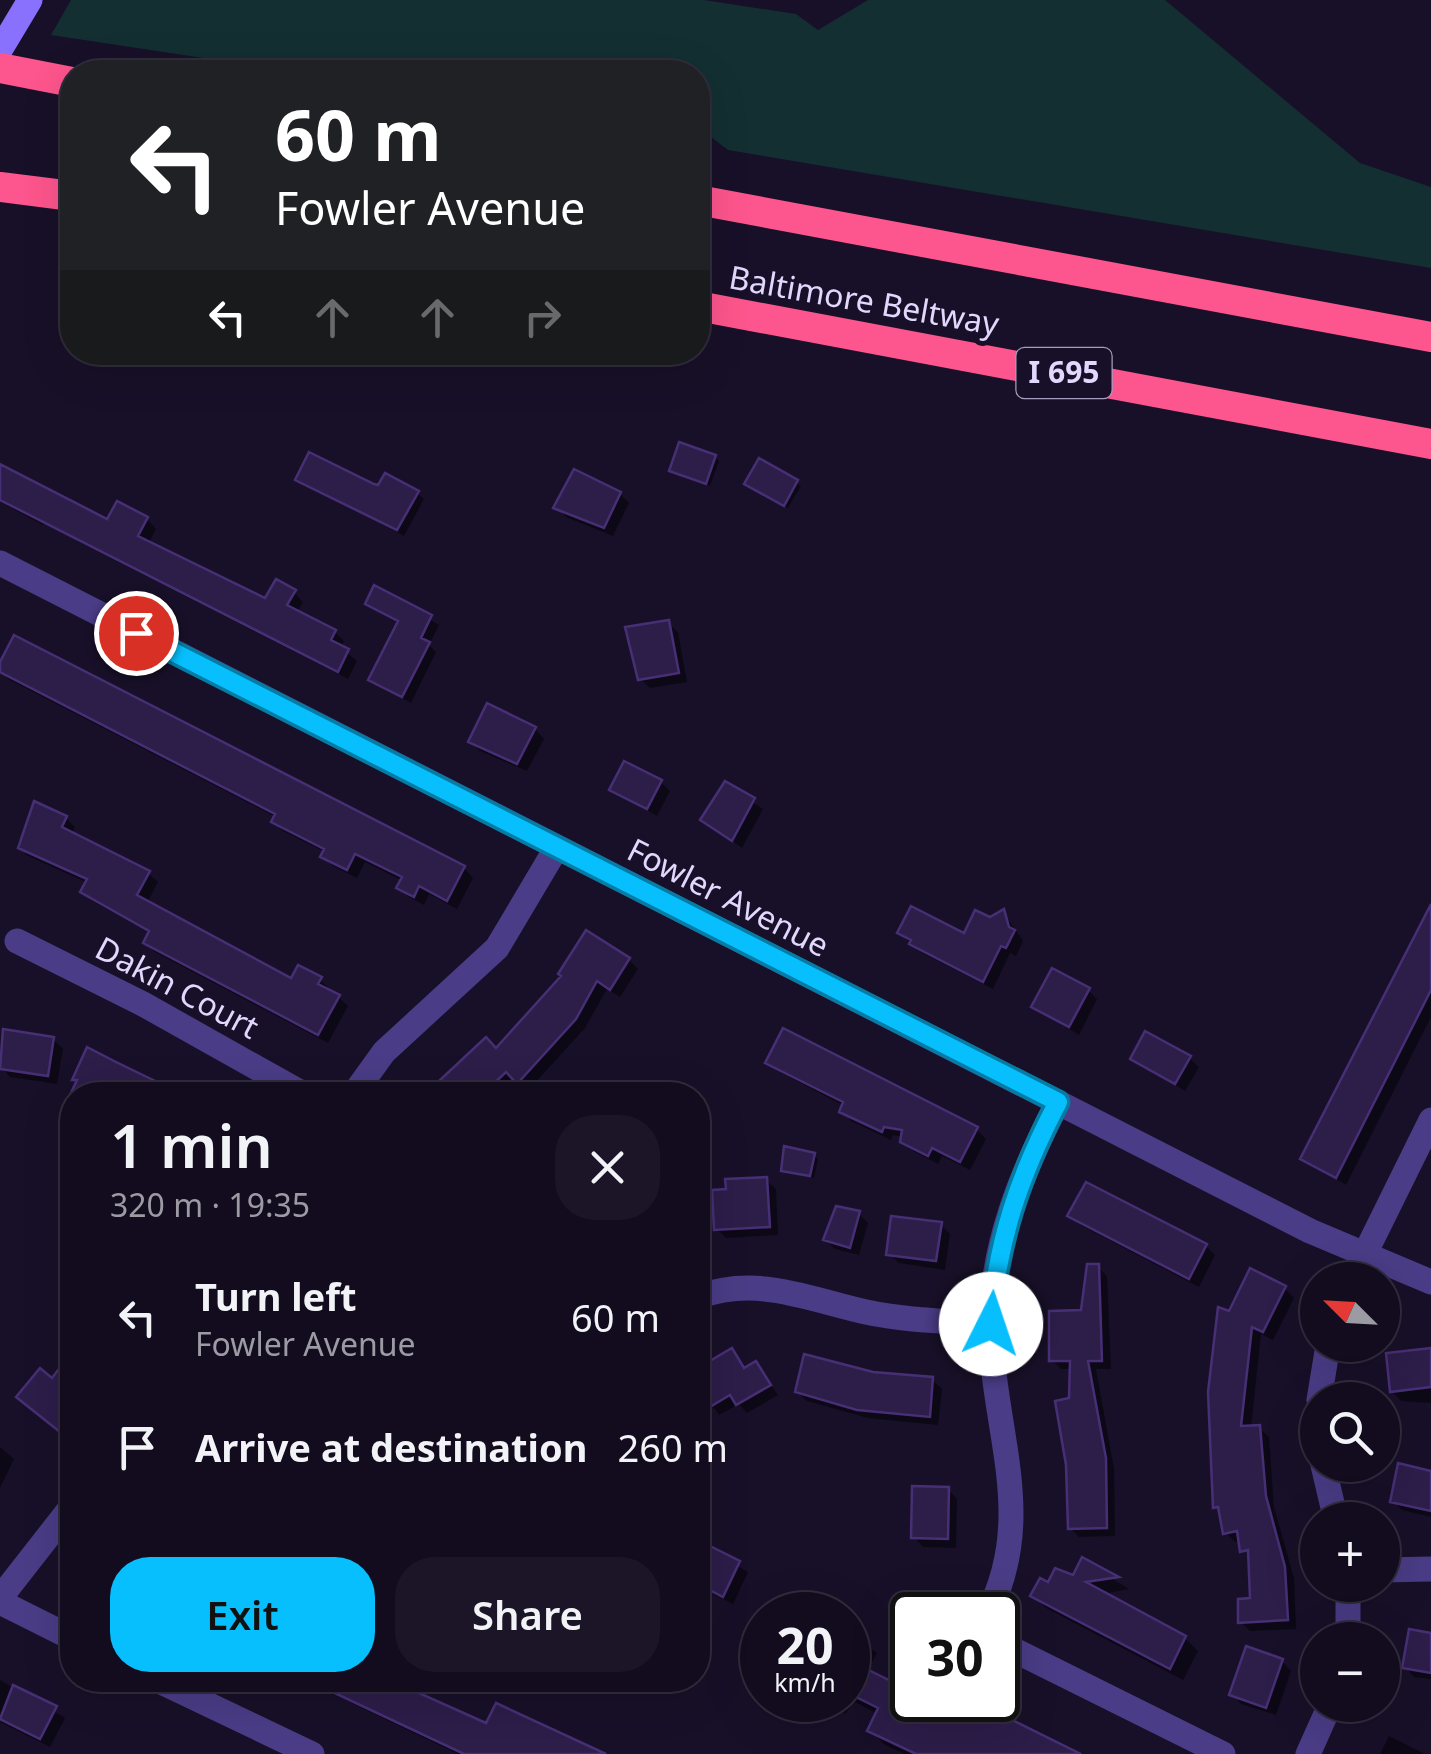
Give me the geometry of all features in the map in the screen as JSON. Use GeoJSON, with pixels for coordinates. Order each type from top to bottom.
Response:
{"type":"FeatureCollection","features":[{"type":"Feature","properties":{"kind":"highway"},"geometry":{"type":"LineString","coordinates":[[0,68],[60,80]]}},
{"type":"Feature","properties":{"kind":"highway"},"geometry":{"type":"LineString","coordinates":[[0,186],[60,194]]}},
{"type":"Feature","properties":{"kind":"highway"},"geometry":{"type":"LineString","coordinates":[[710,202],[1431,336]]}},
{"type":"Feature","properties":{"kind":"highway","name":"Baltimore Beltway"},"geometry":{"type":"LineString","coordinates":[[710,308],[1431,444]]}},
{"type":"Feature","properties":{"kind":"main road"},"geometry":{"type":"LineString","coordinates":[[6,39],[30,0]]}},
{"type":"Feature","properties":{"kind":"street","name":"Fowler Avenue"},"geometry":{"type":"LineString","coordinates":[[0,563],[1363,1256],[1431,1282]]}},
{"type":"Feature","properties":{"kind":"street"},"geometry":{"type":"LineString","coordinates":[[362,1082],[384,1052],[497,948],[556,847]]}},
{"type":"Feature","properties":{"kind":"street","name":"Dakin Court"},"geometry":{"type":"LineString","coordinates":[[17,942],[142,1004],[282,1082]]}},
{"type":"Feature","properties":{"kind":"street"},"geometry":{"type":"LineString","coordinates":[[996,1592],[1009,1560],[1013,1529],[991,1324],[1003,1232],[1036,1144],[1058,1102]]}},
{"type":"Feature","properties":{"kind":"street"},"geometry":{"type":"LineString","coordinates":[[1360,1262],[1431,1120]]}},
{"type":"Feature","properties":{"kind":"street"},"geometry":{"type":"LineString","coordinates":[[710,1294],[732,1288],[774,1288],[887,1315],[991,1324]]}},
{"type":"Feature","properties":{"kind":"street"},"geometry":{"type":"LineString","coordinates":[[60,1522],[0,1600],[60,1632]]}},
{"type":"Feature","properties":{"kind":"street"},"geometry":{"type":"LineString","coordinates":[[1400,1570],[1431,1569]]}},
{"type":"Feature","properties":{"kind":"street"},"geometry":{"type":"LineString","coordinates":[[1020,1653],[1223,1754]]}},
{"type":"Feature","properties":{"kind":"street"},"geometry":{"type":"LineString","coordinates":[[182,1692],[312,1754]]}},
{"type":"Feature","properties":{"kind":"street"},"geometry":{"type":"LineString","coordinates":[[1308,1754],[1322,1722]]}},
{"type":"Feature","properties":{"kind":"green space"},"geometry":{"type":"Polygon","coordinates":[[[71,0],[704,0],[796,14],[818,30],[868,0],[1165,0],[1360,163],[1431,187],[1431,268],[728,150],[710,136],[710,60],[217,60],[51,35],[71,0]]]}},
{"type":"Feature","properties":{"kind":"building"},"geometry":{"type":"Polygon","coordinates":[[[679,442],[716,455],[706,484],[669,471],[679,442]]]}},
{"type":"Feature","properties":{"kind":"building"},"geometry":{"type":"Polygon","coordinates":[[[309,452],[374,484],[378,485],[385,473],[419,491],[397,530],[295,480],[309,452]]]}},
{"type":"Feature","properties":{"kind":"building"},"geometry":{"type":"Polygon","coordinates":[[[759,458],[798,480],[784,506],[744,484],[759,458]]]}},
{"type":"Feature","properties":{"kind":"building"},"geometry":{"type":"Polygon","coordinates":[[[0,464],[107,519],[117,501],[148,517],[138,536],[265,598],[276,579],[296,590],[287,605],[336,630],[331,640],[349,649],[338,672],[0,500],[0,464]]]}},
{"type":"Feature","properties":{"kind":"building"},"geometry":{"type":"Polygon","coordinates":[[[574,469],[621,492],[604,528],[553,508],[574,469]]]}},
{"type":"Feature","properties":{"kind":"building"},"geometry":{"type":"Polygon","coordinates":[[[374,585],[432,615],[421,638],[430,642],[402,697],[368,680],[398,621],[365,604],[374,585]]]}},
{"type":"Feature","properties":{"kind":"building"},"geometry":{"type":"Polygon","coordinates":[[[669,620],[679,673],[638,680],[625,627],[669,620]]]}},
{"type":"Feature","properties":{"kind":"building"},"geometry":{"type":"Polygon","coordinates":[[[14,635],[465,866],[447,901],[419,886],[414,897],[396,888],[402,877],[355,854],[347,870],[320,857],[324,849],[271,822],[275,814],[0,672],[0,662],[14,635]]]}},
{"type":"Feature","properties":{"kind":"building"},"geometry":{"type":"Polygon","coordinates":[[[487,703],[536,727],[517,764],[468,742],[487,703]]]}},
{"type":"Feature","properties":{"kind":"building"},"geometry":{"type":"Polygon","coordinates":[[[624,761],[662,780],[647,809],[609,790],[624,761]]]}},
{"type":"Feature","properties":{"kind":"building"},"geometry":{"type":"Polygon","coordinates":[[[725,781],[755,798],[732,841],[700,820],[725,781]]]}},
{"type":"Feature","properties":{"kind":"building"},"geometry":{"type":"Polygon","coordinates":[[[34,801],[67,816],[62,827],[150,871],[137,895],[291,978],[298,965],[322,977],[318,984],[340,995],[318,1035],[143,943],[149,931],[80,892],[87,879],[18,848],[34,801]]]}},
{"type":"Feature","properties":{"kind":"building"},"geometry":{"type":"Polygon","coordinates":[[[1431,904],[1431,990],[1336,1178],[1300,1159],[1431,904]]]}},
{"type":"Feature","properties":{"kind":"building"},"geometry":{"type":"Polygon","coordinates":[[[911,906],[964,933],[975,910],[990,917],[1004,909],[1009,927],[1015,930],[1006,948],[1001,946],[983,982],[909,944],[911,940],[897,933],[911,906]]]}},
{"type":"Feature","properties":{"kind":"building"},"geometry":{"type":"Polygon","coordinates":[[[586,930],[630,958],[610,990],[597,981],[576,1019],[519,1082],[506,1072],[496,1082],[438,1082],[486,1037],[496,1048],[561,976],[558,974],[586,930]]]}},
{"type":"Feature","properties":{"kind":"building"},"geometry":{"type":"Polygon","coordinates":[[[1052,968],[1090,988],[1069,1027],[1031,1007],[1052,968]]]}},
{"type":"Feature","properties":{"kind":"building"},"geometry":{"type":"Polygon","coordinates":[[[783,1028],[978,1127],[960,1162],[932,1148],[928,1156],[900,1142],[902,1130],[884,1127],[882,1132],[839,1112],[843,1102],[765,1063],[783,1028]]]}},
{"type":"Feature","properties":{"kind":"building"},"geometry":{"type":"Polygon","coordinates":[[[3,1029],[54,1037],[48,1076],[0,1069],[3,1029]]]}},
{"type":"Feature","properties":{"kind":"building"},"geometry":{"type":"Polygon","coordinates":[[[1145,1031],[1191,1056],[1175,1084],[1130,1059],[1145,1031]]]}},
{"type":"Feature","properties":{"kind":"building"},"geometry":{"type":"Polygon","coordinates":[[[87,1047],[158,1082],[76,1082],[72,1080],[87,1047]]]}},
{"type":"Feature","properties":{"kind":"building"},"geometry":{"type":"Polygon","coordinates":[[[784,1146],[815,1153],[810,1176],[781,1171],[784,1146]]]}},
{"type":"Feature","properties":{"kind":"building"},"geometry":{"type":"Polygon","coordinates":[[[767,1177],[770,1227],[714,1230],[712,1190],[726,1189],[725,1179],[767,1177]]]}},
{"type":"Feature","properties":{"kind":"building"},"geometry":{"type":"Polygon","coordinates":[[[1086,1182],[1207,1244],[1189,1279],[1067,1216],[1086,1182]]]}},
{"type":"Feature","properties":{"kind":"building"},"geometry":{"type":"Polygon","coordinates":[[[836,1206],[860,1211],[850,1248],[823,1240],[836,1206]]]}},
{"type":"Feature","properties":{"kind":"building"},"geometry":{"type":"Polygon","coordinates":[[[891,1216],[942,1222],[936,1261],[886,1255],[891,1216]]]}},
{"type":"Feature","properties":{"kind":"building"},"geometry":{"type":"Polygon","coordinates":[[[1087,1264],[1099,1264],[1102,1361],[1088,1361],[1106,1458],[1107,1528],[1068,1529],[1066,1465],[1055,1401],[1069,1398],[1070,1361],[1049,1361],[1049,1311],[1081,1310],[1087,1264]]]}},
{"type":"Feature","properties":{"kind":"building"},"geometry":{"type":"Polygon","coordinates":[[[1250,1268],[1286,1286],[1263,1332],[1252,1327],[1241,1426],[1260,1425],[1266,1496],[1285,1567],[1288,1620],[1238,1623],[1238,1599],[1250,1598],[1248,1550],[1240,1552],[1237,1531],[1223,1534],[1218,1507],[1213,1508],[1208,1392],[1218,1307],[1229,1311],[1250,1268]]]}},
{"type":"Feature","properties":{"kind":"building"},"geometry":{"type":"Polygon","coordinates":[[[732,1348],[744,1368],[756,1361],[771,1385],[736,1405],[730,1395],[710,1407],[710,1361],[732,1348]]]}},
{"type":"Feature","properties":{"kind":"building"},"geometry":{"type":"Polygon","coordinates":[[[1431,1348],[1431,1387],[1400,1391],[1400,1382],[1389,1382],[1387,1362],[1400,1362],[1400,1351],[1431,1348]]]}},
{"type":"Feature","properties":{"kind":"building"},"geometry":{"type":"Polygon","coordinates":[[[804,1354],[873,1372],[933,1377],[930,1417],[857,1410],[795,1392],[804,1354]]]}},
{"type":"Feature","properties":{"kind":"building"},"geometry":{"type":"Polygon","coordinates":[[[40,1368],[52,1378],[60,1368],[60,1432],[16,1397],[40,1368]]]}},
{"type":"Feature","properties":{"kind":"building"},"geometry":{"type":"Polygon","coordinates":[[[1400,1463],[1431,1471],[1431,1511],[1390,1502],[1394,1482],[1400,1482],[1400,1463]]]}},
{"type":"Feature","properties":{"kind":"building"},"geometry":{"type":"Polygon","coordinates":[[[912,1486],[949,1487],[948,1539],[911,1538],[912,1486]]]}},
{"type":"Feature","properties":{"kind":"building"},"geometry":{"type":"Polygon","coordinates":[[[710,1546],[740,1561],[723,1597],[710,1590],[710,1546]]]}},
{"type":"Feature","properties":{"kind":"building"},"geometry":{"type":"Polygon","coordinates":[[[1082,1557],[1119,1577],[1086,1582],[1186,1636],[1170,1669],[1030,1596],[1040,1578],[1048,1582],[1055,1568],[1073,1575],[1082,1557]]]}},
{"type":"Feature","properties":{"kind":"building"},"geometry":{"type":"Polygon","coordinates":[[[1409,1629],[1431,1633],[1431,1673],[1402,1668],[1409,1629]]]}},
{"type":"Feature","properties":{"kind":"building"},"geometry":{"type":"Polygon","coordinates":[[[1246,1646],[1283,1659],[1266,1708],[1229,1695],[1246,1646]]]}},
{"type":"Feature","properties":{"kind":"building"},"geometry":{"type":"Polygon","coordinates":[[[870,1671],[890,1678],[890,1722],[1016,1722],[1081,1754],[916,1754],[867,1731],[878,1708],[870,1704],[870,1671]]]}},
{"type":"Feature","properties":{"kind":"building"},"geometry":{"type":"Polygon","coordinates":[[[13,1685],[57,1706],[40,1739],[0,1719],[13,1685]]]}},
{"type":"Feature","properties":{"kind":"building"},"geometry":{"type":"Polygon","coordinates":[[[332,1692],[417,1692],[486,1723],[496,1703],[606,1754],[464,1754],[332,1692]]]}},
{"type":"Feature","properties":{"kind":"route"},"geometry":{"type":"LineString","coordinates":[[136,633],[1058,1102],[1036,1144],[1003,1232],[996,1262],[991,1324]]}}]}
